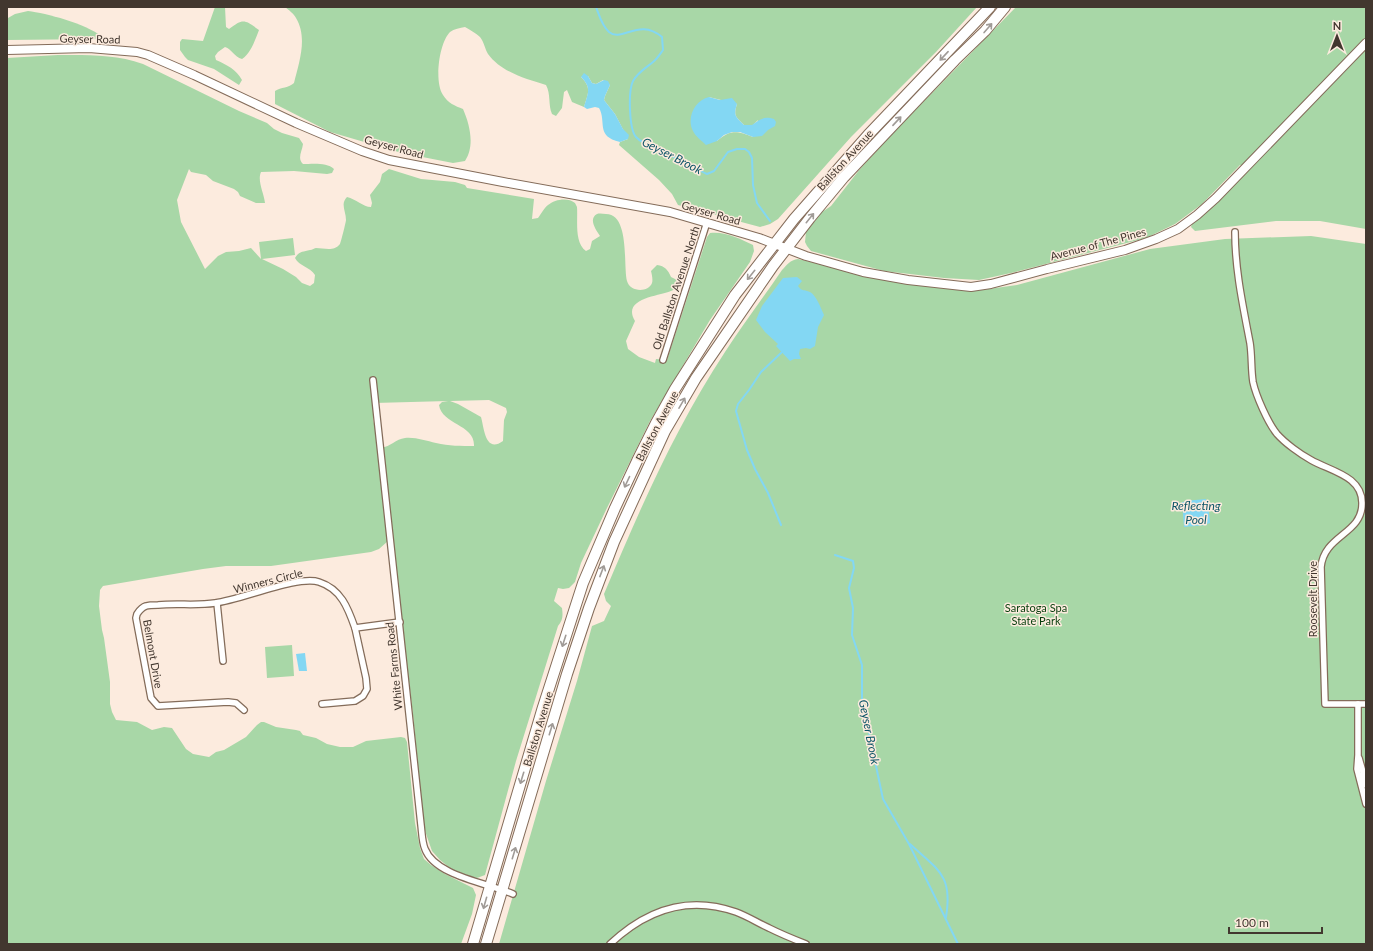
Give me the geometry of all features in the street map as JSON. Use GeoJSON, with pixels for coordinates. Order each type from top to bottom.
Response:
{"type":"FeatureCollection","features":[{"type":"Feature","properties":{"kind":"highway","name":"Ballston Avenue"},"geometry":{"type":"LineString","coordinates":[[473,944],[543,707],[583,583],[636,461],[676,389],[735,295],[794,219],[868,135],[990,7]]}},
{"type":"Feature","properties":{"kind":"highway","name":"Ballston Avenue"},"geometry":{"type":"LineString","coordinates":[[486,944],[567,674],[602,571],[633,499],[665,431],[696,378],[810,218],[844,177],[955,60],[985,31],[1005,7]]}},
{"type":"Feature","properties":{"kind":"street","name":"Avenue of The Pines"},"geometry":{"type":"LineString","coordinates":[[787,249],[863,272],[908,280],[971,287],[992,284],[1125,250],[1156,239],[1178,229],[1216,198],[1366,43]]}},
{"type":"Feature","properties":{"kind":"street","name":"Geyser Road"},"geometry":{"type":"LineString","coordinates":[[7,50],[89,48],[137,52],[148,55],[194,75],[296,123],[362,151],[389,160],[670,212],[707,222],[787,249]]}},
{"type":"Feature","properties":{"kind":"street","name":"Old Ballston Avenue North"},"geometry":{"type":"LineString","coordinates":[[663,360],[707,222]]}},
{"type":"Feature","properties":{"kind":"street","name":"Roosevelt Drive"},"geometry":{"type":"LineString","coordinates":[[1236,232],[1238,280],[1250,346],[1254,384],[1264,413],[1277,434],[1286,442],[1310,460],[1345,475],[1355,484],[1360,493],[1362,503],[1361,514],[1357,522],[1329,546],[1323,555],[1321,567],[1325,704],[1366,704]]}},
{"type":"Feature","properties":{"kind":"street","name":"White Farms Road"},"geometry":{"type":"LineString","coordinates":[[373,380],[421,825],[425,849],[432,862],[449,872],[513,894]]}},
{"type":"Feature","properties":{"kind":"street","name":"Winners Circle"},"geometry":{"type":"LineString","coordinates":[[142,608],[146,606],[172,604],[217,603],[230,601],[298,582],[319,582],[335,591],[341,596],[346,604],[355,628],[367,689],[364,696],[355,701],[322,704]]}},
{"type":"Feature","properties":{"kind":"street"},"geometry":{"type":"LineString","coordinates":[[217,603],[223,661]]}},
{"type":"Feature","properties":{"kind":"street","name":"Belmont Drive"},"geometry":{"type":"LineString","coordinates":[[142,608],[137,614],[136,618],[151,698],[154,704],[158,706],[228,702],[236,703],[244,710]]}},
{"type":"Feature","properties":{"kind":"street"},"geometry":{"type":"LineString","coordinates":[[355,628],[400,622]]}},
{"type":"Feature","properties":{"kind":"street"},"geometry":{"type":"LineString","coordinates":[[1358,704],[1358,755],[1363,772],[1363,789],[1366,804]]}},
{"type":"Feature","properties":{"kind":"street"},"geometry":{"type":"LineString","coordinates":[[610,944],[622,932],[653,914],[670,908],[707,905],[737,912],[806,944]]}},
{"type":"Feature","properties":{"kind":"green space"},"geometry":{"type":"Polygon","coordinates":[[[215,7],[225,7],[226,27],[229,29],[237,23],[247,22],[259,30],[250,50],[242,59],[237,57],[225,47],[215,56],[216,60],[237,73],[242,80],[239,85],[214,69],[188,60],[180,50],[180,42],[182,39],[203,41],[215,7]]]}},
{"type":"Feature","properties":{"kind":"green space"},"geometry":{"type":"Polygon","coordinates":[[[285,7],[977,7],[936,52],[851,137],[778,219],[770,224],[760,227],[678,205],[672,194],[659,180],[619,145],[620,142],[628,139],[615,114],[604,100],[610,85],[603,80],[596,84],[592,83],[588,76],[581,77],[587,84],[588,88],[588,94],[584,107],[572,102],[567,90],[564,92],[562,108],[556,116],[552,114],[551,111],[546,85],[514,74],[500,66],[488,54],[480,37],[465,27],[450,32],[446,37],[441,53],[438,72],[440,89],[443,95],[449,102],[463,109],[468,122],[471,142],[465,161],[453,163],[402,153],[330,132],[275,104],[275,91],[290,86],[294,83],[302,42],[300,26],[295,17],[285,7]],[[709,97],[717,141],[726,134],[734,132],[743,133],[753,137],[758,120],[753,125],[744,125],[735,114],[737,104],[709,97]]]}},
{"type":"Feature","properties":{"kind":"green space"},"geometry":{"type":"Polygon","coordinates":[[[1016,7],[1366,7],[1366,229],[1320,221],[1276,221],[1195,231],[1191,227],[1192,224],[1248,169],[1240,165],[1202,204],[1175,224],[1146,238],[979,280],[944,278],[884,271],[811,251],[805,242],[806,232],[822,212],[831,206],[860,169],[893,133],[1016,7]]]}},
{"type":"Feature","properties":{"kind":"green space"},"geometry":{"type":"Polygon","coordinates":[[[28,11],[45,14],[76,23],[101,36],[101,39],[7,40],[8,18],[15,14],[28,11]]]}},
{"type":"Feature","properties":{"kind":"green space"},"geometry":{"type":"Polygon","coordinates":[[[90,55],[122,58],[143,64],[267,123],[282,133],[299,138],[303,144],[300,159],[303,164],[323,164],[334,169],[332,173],[327,174],[294,171],[261,172],[260,183],[265,203],[256,203],[240,196],[234,189],[213,181],[206,175],[191,172],[189,169],[177,200],[181,222],[205,269],[218,256],[226,252],[251,248],[261,259],[259,242],[293,238],[295,255],[262,259],[283,269],[296,277],[302,283],[310,286],[314,283],[315,275],[295,258],[301,252],[316,248],[332,249],[338,246],[341,242],[346,222],[344,205],[345,200],[347,197],[365,206],[371,207],[372,203],[370,195],[380,182],[382,174],[389,169],[421,179],[455,182],[465,185],[467,188],[534,199],[532,219],[538,218],[545,208],[551,203],[565,199],[575,203],[577,207],[578,237],[582,247],[586,251],[590,249],[592,241],[600,236],[593,222],[594,216],[597,214],[606,214],[614,216],[619,222],[624,242],[626,274],[629,285],[639,290],[643,290],[650,286],[652,283],[651,271],[657,265],[664,267],[671,277],[679,281],[679,285],[673,290],[644,299],[633,307],[632,313],[635,321],[626,341],[628,349],[639,357],[655,363],[656,359],[667,360],[707,237],[710,233],[727,234],[753,245],[754,251],[750,262],[710,320],[650,421],[581,563],[575,582],[569,588],[558,588],[554,601],[562,608],[561,622],[558,626],[516,761],[485,875],[477,878],[465,875],[450,868],[432,851],[424,828],[413,715],[398,590],[399,586],[393,551],[388,541],[379,549],[371,552],[271,566],[226,566],[203,569],[103,586],[100,590],[99,606],[110,682],[110,704],[116,720],[137,722],[152,730],[164,727],[172,728],[186,749],[193,754],[209,757],[246,737],[261,722],[276,727],[300,731],[303,735],[340,747],[353,747],[366,741],[401,737],[405,738],[407,742],[415,823],[420,848],[424,859],[445,874],[473,888],[476,895],[472,914],[461,944],[7,944],[7,58],[90,55]],[[489,400],[450,401],[481,417],[486,438],[492,444],[497,444],[503,441],[504,420],[507,412],[506,408],[489,400]],[[448,401],[374,403],[373,419],[379,447],[386,447],[405,438],[446,445],[474,446],[473,439],[469,433],[441,412],[439,405],[442,402],[448,401]]]}},
{"type":"Feature","properties":{"kind":"green space","name":"Saratoga Spa State Park"},"geometry":{"type":"Polygon","coordinates":[[[1311,236],[1366,244],[1366,944],[499,944],[592,626],[604,621],[611,606],[606,601],[604,594],[617,563],[644,501],[690,410],[732,342],[782,270],[789,263],[798,259],[883,279],[938,288],[974,291],[1017,285],[1150,249],[1225,239],[1311,236]]]}},
{"type":"Feature","properties":{"kind":"green space"},"geometry":{"type":"Polygon","coordinates":[[[292,645],[294,676],[267,678],[265,647],[292,645]]]}},
{"type":"Feature","properties":{"kind":"water"},"geometry":{"type":"Polygon","coordinates":[[[584,73],[588,76],[592,83],[596,84],[604,80],[608,81],[610,85],[604,100],[615,114],[623,129],[629,135],[628,139],[620,142],[607,136],[604,132],[599,108],[595,107],[587,109],[584,107],[588,88],[587,84],[581,77],[584,73]]]}},
{"type":"Feature","properties":{"kind":"water"},"geometry":{"type":"Polygon","coordinates":[[[709,97],[720,100],[732,98],[737,104],[735,114],[744,125],[752,125],[767,118],[774,119],[776,122],[775,126],[762,136],[753,137],[740,132],[732,132],[724,135],[717,141],[706,145],[694,133],[691,126],[691,115],[693,110],[700,102],[709,97]]]}},
{"type":"Feature","properties":{"kind":"water"},"geometry":{"type":"Polygon","coordinates":[[[797,277],[802,281],[798,286],[801,289],[810,292],[814,296],[824,315],[818,327],[815,346],[810,349],[800,349],[799,354],[801,359],[794,359],[790,361],[776,346],[778,344],[765,332],[756,320],[762,306],[783,278],[797,277]]]}},
{"type":"Feature","properties":{"kind":"water","name":"Reflecting Pool"},"geometry":{"type":"Polygon","coordinates":[[[1206,499],[1206,501],[1208,501],[1210,523],[1207,525],[1184,527],[1182,502],[1206,499]]]}},
{"type":"Feature","properties":{"kind":"water"},"geometry":{"type":"Polygon","coordinates":[[[305,653],[307,671],[299,671],[296,654],[305,653]]]}},
{"type":"Feature","properties":{"kind":"waterway","name":"Geyser Brook"},"geometry":{"type":"LineString","coordinates":[[596,7],[604,27],[614,35],[646,29],[654,31],[662,37],[663,50],[654,61],[637,75],[631,86],[631,118],[636,137],[649,146],[683,161],[707,174],[714,171],[728,152],[737,149],[745,149],[749,152],[752,158],[753,185],[757,203],[770,221]]}},
{"type":"Feature","properties":{"kind":"waterway","name":"Geyser Brook"},"geometry":{"type":"LineString","coordinates":[[781,525],[768,493],[747,450],[736,411],[738,404],[761,372],[782,352]]}},
{"type":"Feature","properties":{"kind":"waterway","name":"Geyser Brook"},"geometry":{"type":"LineString","coordinates":[[835,555],[853,561],[854,568],[849,588],[853,608],[852,635],[862,665],[862,700],[883,799],[909,844],[958,944]]}},
{"type":"Feature","properties":{"kind":"waterway","name":"Geyser Brook"},"geometry":{"type":"LineString","coordinates":[[910,844],[936,867],[945,882],[948,903],[946,917]]}}]}
